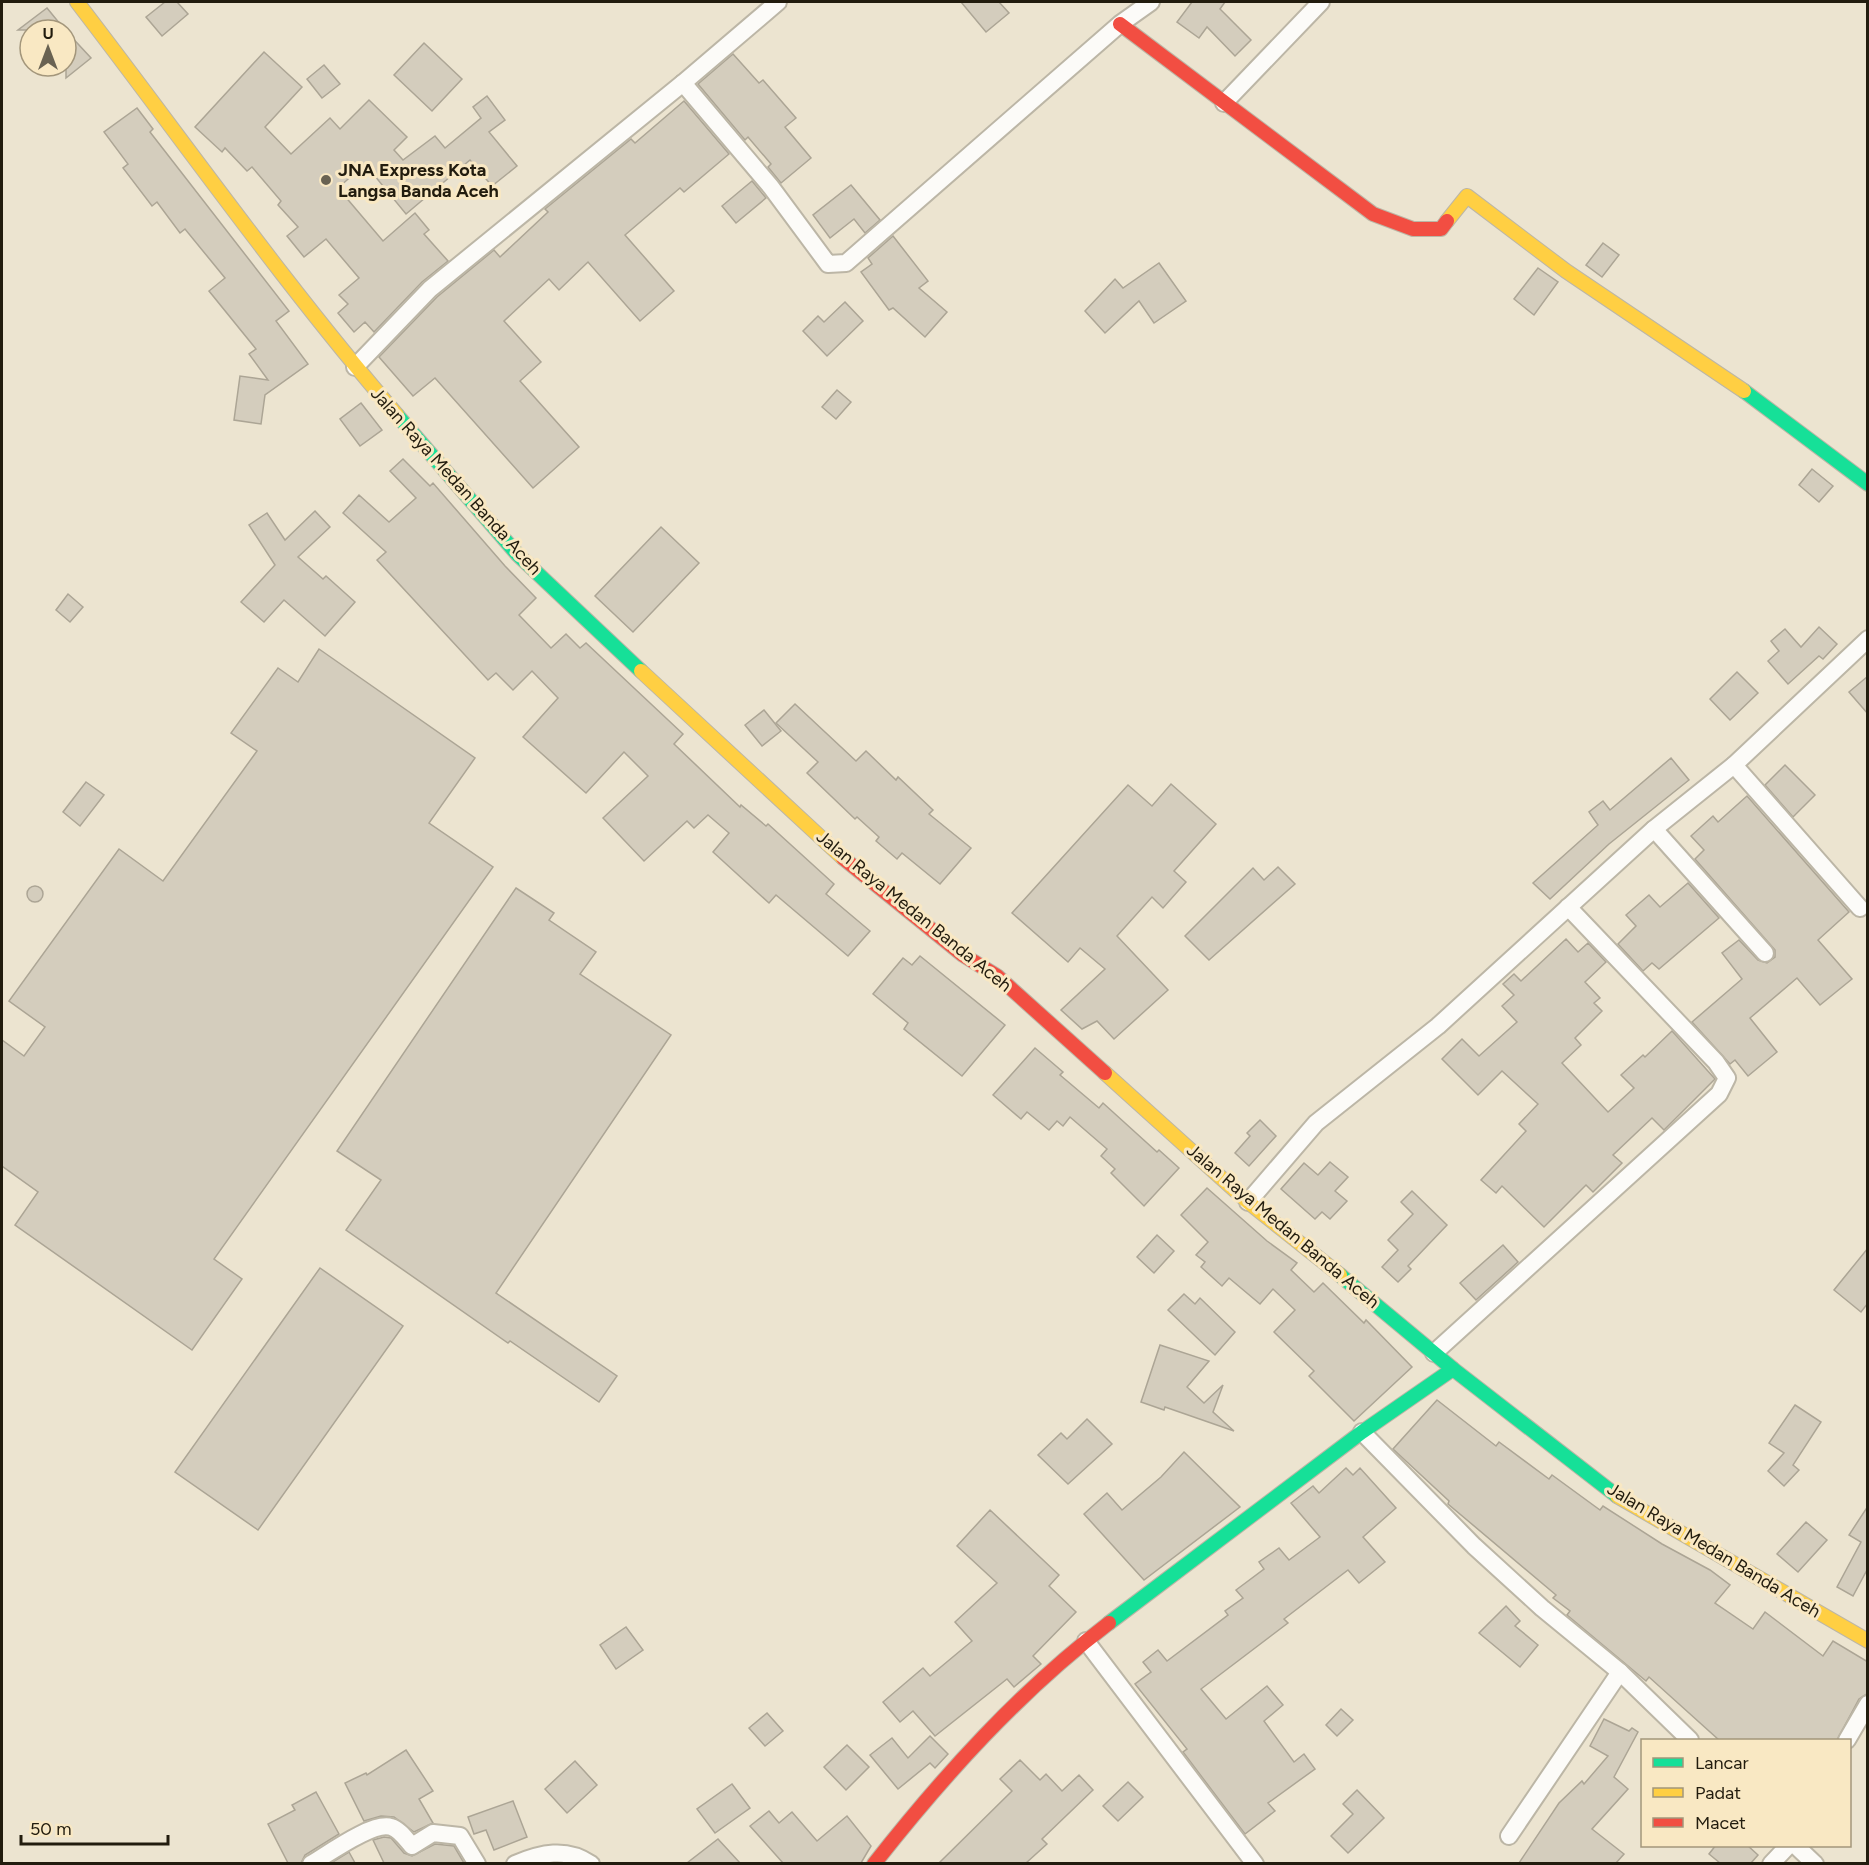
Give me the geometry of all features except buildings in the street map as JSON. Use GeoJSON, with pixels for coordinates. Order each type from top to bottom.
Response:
{"type":"FeatureCollection","features":[{"type":"Feature","properties":{"kind":"main road","name":"Jalan Raya Medan Banda Aceh"},"geometry":{"type":"LineString","coordinates":[[77,2],[184,141],[241,223],[355,367],[518,555],[824,842],[963,955],[997,976],[1248,1202],[1453,1369],[1619,1497],[1868,1641]]}},
{"type":"Feature","properties":{"kind":"main road"},"geometry":{"type":"LineString","coordinates":[[1120,24],[1373,214],[1413,229],[1441,229],[1467,196],[1578,280],[1719,372],[1834,456],[1868,484]]}},
{"type":"Feature","properties":{"kind":"main road"},"geometry":{"type":"LineString","coordinates":[[874,1863],[988,1729],[1086,1641],[1362,1432],[1453,1369]]}},
{"type":"Feature","properties":{"kind":"street"},"geometry":{"type":"LineString","coordinates":[[355,367],[439,282],[683,83],[778,2]]}},
{"type":"Feature","properties":{"kind":"street"},"geometry":{"type":"LineString","coordinates":[[683,83],[771,187],[828,264],[846,263],[1120,24],[1151,2]]}},
{"type":"Feature","properties":{"kind":"street"},"geometry":{"type":"LineString","coordinates":[[1224,103],[1322,2]]}},
{"type":"Feature","properties":{"kind":"street"},"geometry":{"type":"LineString","coordinates":[[1248,1202],[1316,1123],[1438,1026],[1654,829],[1734,765],[1868,639]]}},
{"type":"Feature","properties":{"kind":"street"},"geometry":{"type":"LineString","coordinates":[[1734,765],[1860,908]]}},
{"type":"Feature","properties":{"kind":"street"},"geometry":{"type":"LineString","coordinates":[[1654,829],[1765,953]]}},
{"type":"Feature","properties":{"kind":"street"},"geometry":{"type":"LineString","coordinates":[[1434,1353],[1719,1094],[1727,1078],[1716,1062],[1568,908]]}},
{"type":"Feature","properties":{"kind":"street"},"geometry":{"type":"LineString","coordinates":[[1362,1432],[1474,1546],[1542,1608],[1620,1672],[1689,1739]]}},
{"type":"Feature","properties":{"kind":"street"},"geometry":{"type":"LineString","coordinates":[[1086,1641],[1255,1863]]}},
{"type":"Feature","properties":{"kind":"street"},"geometry":{"type":"LineString","coordinates":[[1509,1836],[1620,1672]]}},
{"type":"Feature","properties":{"kind":"street"},"geometry":{"type":"LineString","coordinates":[[1847,1739],[1868,1704]]}},
{"type":"Feature","properties":{"kind":"street"},"geometry":{"type":"LineString","coordinates":[[311,1863],[356,1836],[385,1825],[394,1827],[412,1846],[433,1833],[460,1836],[477,1863]]}},
{"type":"Feature","properties":{"kind":"street"},"geometry":{"type":"LineString","coordinates":[[1771,1863],[1786,1847]]}},
{"type":"Feature","properties":{"kind":"street"},"geometry":{"type":"LineString","coordinates":[[1798,1847],[1815,1863]]}},
{"type":"Feature","properties":{"kind":"street"},"geometry":{"type":"LineString","coordinates":[[515,1863],[534,1856],[567,1852],[591,1863]]}},
{"type":"Feature","properties":{"kind":"traffic: fast"},"geometry":{"type":"LineString","coordinates":[[1744,391],[1868,484]]}},
{"type":"Feature","properties":{"kind":"traffic: fast"},"geometry":{"type":"LineString","coordinates":[[397,415],[518,555],[641,671]]}},
{"type":"Feature","properties":{"kind":"traffic: fast"},"geometry":{"type":"LineString","coordinates":[[1340,1275],[1453,1369],[1617,1496]]}},
{"type":"Feature","properties":{"kind":"traffic: fast"},"geometry":{"type":"LineString","coordinates":[[1109,1623],[1362,1432],[1453,1369]]}},
{"type":"Feature","properties":{"kind":"traffic: slow"},"geometry":{"type":"LineString","coordinates":[[77,2],[274,263],[397,415]]}},
{"type":"Feature","properties":{"kind":"traffic: slow"},"geometry":{"type":"LineString","coordinates":[[1447,221],[1467,196],[1566,271],[1744,391]]}},
{"type":"Feature","properties":{"kind":"traffic: slow"},"geometry":{"type":"LineString","coordinates":[[641,671],[843,858]]}},
{"type":"Feature","properties":{"kind":"traffic: slow"},"geometry":{"type":"LineString","coordinates":[[1105,1073],[1248,1202],[1340,1275]]}},
{"type":"Feature","properties":{"kind":"traffic: slow"},"geometry":{"type":"LineString","coordinates":[[1617,1496],[1868,1641]]}},
{"type":"Feature","properties":{"kind":"traffic: jam"},"geometry":{"type":"LineString","coordinates":[[1120,24],[1373,214],[1413,229],[1441,229],[1447,221]]}},
{"type":"Feature","properties":{"kind":"traffic: jam"},"geometry":{"type":"LineString","coordinates":[[843,858],[963,955],[997,976],[1105,1073]]}},
{"type":"Feature","properties":{"kind":"traffic: jam"},"geometry":{"type":"LineString","coordinates":[[874,1864],[928,1798],[984,1736],[1044,1677],[1109,1623]]}},
{"type":"Feature","properties":{"kind":"place","name":"JNA Express Kota Langsa Banda Aceh"},"geometry":{"type":"Point","coordinates":[326,180]}}]}
